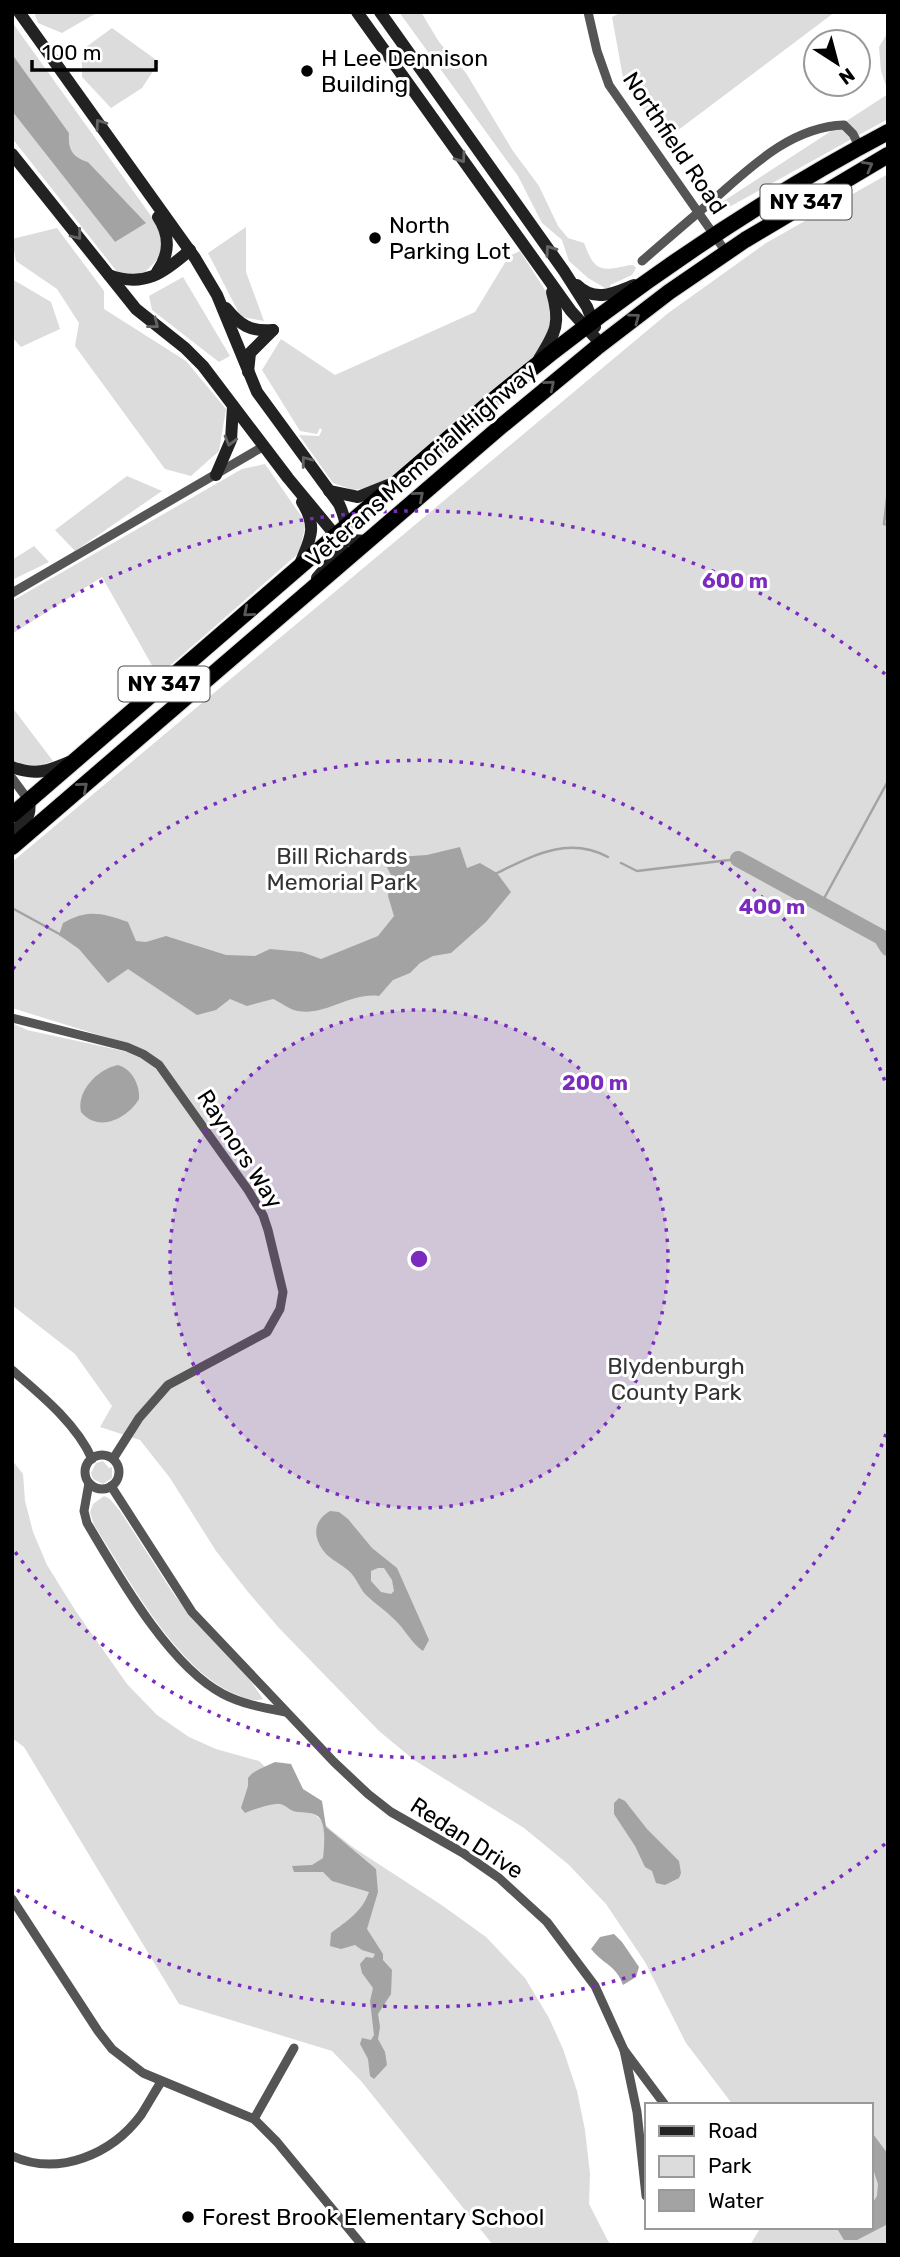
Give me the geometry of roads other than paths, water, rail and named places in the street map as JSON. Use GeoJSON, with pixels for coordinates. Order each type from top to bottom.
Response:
{"type":"FeatureCollection","features":[{"type":"Feature","properties":{"kind":"highway","name":"Veterans Memorial Highway"},"geometry":{"type":"LineString","coordinates":[[21,806],[299,567],[343,533],[401,479],[588,323],[714,235],[888,132]]}},
{"type":"Feature","properties":{"kind":"highway","name":"Veterans Memorial Highway"},"geometry":{"type":"LineString","coordinates":[[12,847],[601,344],[726,252],[888,155]]}},
{"type":"Feature","properties":{"kind":"street"},"geometry":{"type":"LineString","coordinates":[[380,12],[564,271],[580,289],[595,296],[608,295],[648,280]]}},
{"type":"Feature","properties":{"kind":"street","name":"Northfield Road"},"geometry":{"type":"LineString","coordinates":[[588,12],[597,51],[609,85],[726,252]]}},
{"type":"Feature","properties":{"kind":"street"},"geometry":{"type":"LineString","coordinates":[[20,13],[190,250],[217,295],[244,327],[260,331],[273,330],[250,353],[248,373]]}},
{"type":"Feature","properties":{"kind":"street"},"geometry":{"type":"LineString","coordinates":[[362,14],[549,281],[588,323]]}},
{"type":"Feature","properties":{"kind":"street"},"geometry":{"type":"LineString","coordinates":[[642,261],[762,157],[793,139],[825,126],[844,125],[853,134],[860,148]]}},
{"type":"Feature","properties":{"kind":"street"},"geometry":{"type":"LineString","coordinates":[[120,153],[136,186],[166,232],[167,251],[157,272]]}},
{"type":"Feature","properties":{"kind":"street"},"geometry":{"type":"LineString","coordinates":[[12,154],[142,315],[198,360],[288,478],[306,509],[312,526],[311,538],[299,567]]}},
{"type":"Feature","properties":{"kind":"street"},"geometry":{"type":"LineString","coordinates":[[108,274],[123,280],[138,281],[190,250]]}},
{"type":"Feature","properties":{"kind":"street"},"geometry":{"type":"LineString","coordinates":[[564,271],[588,323],[601,344]]}},
{"type":"Feature","properties":{"kind":"street"},"geometry":{"type":"LineString","coordinates":[[535,365],[553,337],[558,323],[549,281]]}},
{"type":"Feature","properties":{"kind":"street"},"geometry":{"type":"LineString","coordinates":[[217,295],[248,373],[274,418],[339,504],[343,533],[339,552],[291,607]]}},
{"type":"Feature","properties":{"kind":"street"},"geometry":{"type":"LineString","coordinates":[[216,475],[231,440],[233,405]]}},
{"type":"Feature","properties":{"kind":"street"},"geometry":{"type":"LineString","coordinates":[[12,593],[264,446]]}},
{"type":"Feature","properties":{"kind":"street"},"geometry":{"type":"LineString","coordinates":[[288,478],[343,533],[368,541]]}},
{"type":"Feature","properties":{"kind":"street"},"geometry":{"type":"LineString","coordinates":[[329,491],[347,496],[363,496],[401,479]]}},
{"type":"Feature","properties":{"kind":"street"},"geometry":{"type":"LineString","coordinates":[[12,767],[41,773],[79,757]]}},
{"type":"Feature","properties":{"kind":"street"},"geometry":{"type":"LineString","coordinates":[[12,778],[26,821],[12,833]]}},
{"type":"Feature","properties":{"kind":"street"},"geometry":{"type":"LineString","coordinates":[[21,806],[42,813],[58,808]]}},
{"type":"Feature","properties":{"kind":"street","name":"Raynors Way"},"geometry":{"type":"LineString","coordinates":[[12,1018],[127,1047],[159,1065],[258,1206],[268,1230],[282,1284],[282,1301],[277,1317],[267,1332],[168,1385],[139,1418],[113,1459]]}},
{"type":"Feature","properties":{"kind":"street"},"geometry":{"type":"LineString","coordinates":[[12,1370],[80,1439],[91,1459]]}},
{"type":"Feature","properties":{"kind":"street"},"geometry":{"type":"LineString","coordinates":[[12,1378],[44,1404]]}},
{"type":"Feature","properties":{"kind":"street"},"geometry":{"type":"LineString","coordinates":[[89,1483],[97,1488],[111,1486],[119,1473],[113,1459],[104,1455],[91,1459],[86,1469],[89,1483],[84,1511],[87,1523],[139,1605],[176,1654],[200,1679],[223,1694],[238,1701],[287,1712]]}},
{"type":"Feature","properties":{"kind":"street","name":"Redan Drive"},"geometry":{"type":"LineString","coordinates":[[111,1486],[192,1612],[368,1794],[414,1826],[482,1866],[513,1889],[541,1916],[595,1986],[624,2050],[664,2103]]}},
{"type":"Feature","properties":{"kind":"street"},"geometry":{"type":"LineString","coordinates":[[12,1899],[112,2049],[127,2062],[161,2082],[254,2119],[277,2142],[362,2245]]}},
{"type":"Feature","properties":{"kind":"street"},"geometry":{"type":"LineString","coordinates":[[254,2119],[294,2048]]}},
{"type":"Feature","properties":{"kind":"street","name":"Redan Drive"},"geometry":{"type":"LineString","coordinates":[[624,2050],[637,2112],[645,2187]]}},
{"type":"Feature","properties":{"kind":"street"},"geometry":{"type":"LineString","coordinates":[[12,2156],[34,2164],[59,2165],[101,2150],[141,2115],[161,2082]]}},
{"type":"Feature","properties":{"kind":"water"},"geometry":{"type":"Polygon","coordinates":[[[12,54],[69,133],[72,152],[88,162],[146,223],[115,242],[12,111],[12,54]]]}},
{"type":"Feature","properties":{"kind":"water"},"geometry":{"type":"Polygon","coordinates":[[[460,847],[467,868],[480,863],[497,873],[511,892],[486,922],[451,953],[433,956],[420,963],[410,973],[393,980],[379,996],[358,997],[319,1010],[295,1010],[273,999],[247,1006],[230,999],[216,1010],[197,1015],[128,969],[108,983],[79,949],[59,935],[63,923],[87,914],[95,914],[128,922],[136,941],[146,942],[166,936],[226,955],[255,956],[270,949],[302,952],[321,959],[378,936],[394,916],[388,896],[391,875],[382,858],[427,855],[460,847]]]}},
{"type":"Feature","properties":{"kind":"water"},"geometry":{"type":"Polygon","coordinates":[[[118,1065],[134,1078],[139,1099],[120,1117],[112,1121],[96,1122],[81,1112],[82,1096],[96,1076],[118,1065]]]}},
{"type":"Feature","properties":{"kind":"water"},"geometry":{"type":"Polygon","coordinates":[[[330,1511],[339,1512],[348,1519],[372,1548],[397,1568],[429,1640],[423,1651],[394,1619],[365,1594],[350,1572],[323,1550],[316,1530],[321,1519],[330,1511]],[[384,1568],[371,1571],[371,1581],[381,1592],[391,1594],[394,1591],[392,1580],[384,1568]]]}},
{"type":"Feature","properties":{"kind":"water"},"geometry":{"type":"Polygon","coordinates":[[[275,1762],[291,1764],[303,1789],[322,1801],[326,1827],[376,1869],[378,1892],[367,1929],[383,1954],[383,1960],[392,1970],[391,1994],[378,2014],[378,2039],[385,2052],[387,2065],[374,2079],[370,2076],[368,2059],[360,2044],[362,2038],[371,2040],[374,2035],[370,2001],[373,1988],[362,1973],[360,1964],[366,1957],[373,1958],[375,1954],[355,1945],[341,1949],[330,1946],[331,1933],[358,1911],[369,1892],[332,1881],[323,1872],[294,1872],[292,1866],[312,1865],[323,1858],[324,1829],[315,1814],[295,1811],[278,1804],[245,1813],[241,1808],[248,1778],[275,1762]]]}},
{"type":"Feature","properties":{"kind":"water"},"geometry":{"type":"Polygon","coordinates":[[[619,1798],[625,1801],[647,1829],[679,1861],[679,1878],[665,1885],[656,1883],[652,1871],[645,1867],[614,1814],[614,1803],[619,1798]]]}},
{"type":"Feature","properties":{"kind":"water"},"geometry":{"type":"Polygon","coordinates":[[[614,1934],[639,1967],[636,1977],[623,1985],[613,1969],[591,1949],[600,1937],[614,1934]]]}},
{"type":"Feature","properties":{"kind":"water"},"geometry":{"type":"Polygon","coordinates":[[[872,2133],[888,2154],[888,2224],[857,2240],[844,2240],[837,2229],[872,2229],[872,2204],[877,2196],[878,2184],[872,2166],[872,2133]]]}},
{"type":"Feature","properties":{"kind":"waterway"},"geometry":{"type":"LineString","coordinates":[[888,490],[884,524],[888,525]]}},
{"type":"Feature","properties":{"kind":"waterway"},"geometry":{"type":"LineString","coordinates":[[821,904],[888,781]]}},
{"type":"Feature","properties":{"kind":"waterway"},"geometry":{"type":"LineString","coordinates":[[497,873],[551,850],[579,848],[608,857]]}},
{"type":"Feature","properties":{"kind":"waterway"},"geometry":{"type":"LineString","coordinates":[[621,863],[637,871],[738,859]]}},
{"type":"Feature","properties":{"kind":"waterway"},"geometry":{"type":"LineString","coordinates":[[738,859],[881,937],[888,948]]}},
{"type":"Feature","properties":{"kind":"waterway"},"geometry":{"type":"LineString","coordinates":[[12,908],[63,936]]}},
{"type":"Feature","properties":{"kind":"place","name":"H Lee Dennison Building"},"geometry":{"type":"Point","coordinates":[307,71]}},
{"type":"Feature","properties":{"kind":"place","name":"North Parking Lot"},"geometry":{"type":"Point","coordinates":[375,238]}},
{"type":"Feature","properties":{"kind":"place","name":"Forest Brook Elementary School"},"geometry":{"type":"Point","coordinates":[188,2217]}},
{"type":"Feature","properties":{"kind":"park label","name":"Bill Richards Memorial Park"},"geometry":{"type":"Point","coordinates":[342,869]}},
{"type":"Feature","properties":{"kind":"park label","name":"Blydenburgh County Park"},"geometry":{"type":"Point","coordinates":[676,1379]}}]}
